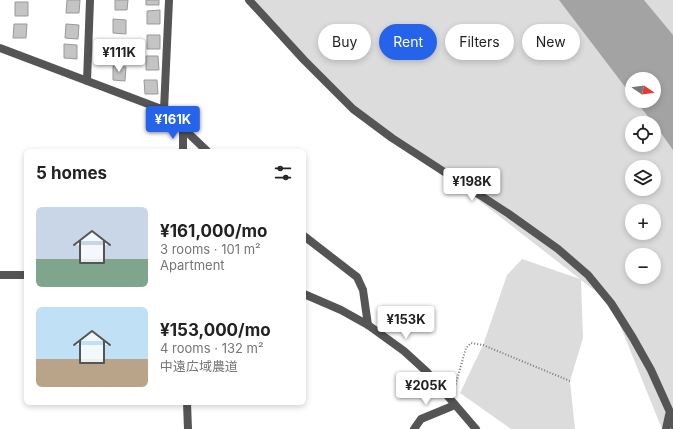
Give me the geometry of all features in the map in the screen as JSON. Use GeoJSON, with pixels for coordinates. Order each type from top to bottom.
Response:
{"type":"FeatureCollection","features":[{"type":"Feature","properties":{"kind":"street"},"geometry":{"type":"LineString","coordinates":[[87,81],[90,0]]}},
{"type":"Feature","properties":{"kind":"street"},"geometry":{"type":"LineString","coordinates":[[164,110],[169,0]]}},
{"type":"Feature","properties":{"kind":"street"},"geometry":{"type":"LineString","coordinates":[[249,0],[304,60],[353,109],[392,138],[509,214],[558,249],[588,275],[611,302],[633,338],[651,370],[670,412],[673,425]]}},
{"type":"Feature","properties":{"kind":"street"},"geometry":{"type":"LineString","coordinates":[[0,48],[164,110],[205,149]]}},
{"type":"Feature","properties":{"kind":"street"},"geometry":{"type":"LineString","coordinates":[[183,128],[183,149]]}},
{"type":"Feature","properties":{"kind":"street"},"geometry":{"type":"LineString","coordinates":[[306,238],[357,277],[363,290],[368,325]]}},
{"type":"Feature","properties":{"kind":"street"},"geometry":{"type":"LineString","coordinates":[[0,275],[24,275]]}},
{"type":"Feature","properties":{"kind":"street"},"geometry":{"type":"LineString","coordinates":[[306,295],[341,310],[368,325],[404,351],[427,372],[476,429]]}},
{"type":"Feature","properties":{"kind":"street"},"geometry":{"type":"LineString","coordinates":[[414,429],[422,419],[453,403]]}},
{"type":"Feature","properties":{"kind":"street"},"geometry":{"type":"LineString","coordinates":[[187,405],[188,429]]}},
{"type":"Feature","properties":{"kind":"street"},"geometry":{"type":"LineString","coordinates":[[666,429],[670,412]]}},
{"type":"Feature","properties":{"kind":"path"},"geometry":{"type":"LineString","coordinates":[[453,403],[466,348],[471,343],[483,345],[570,381]]}},
{"type":"Feature","properties":{"kind":"shaded area"},"geometry":{"type":"Polygon","coordinates":[[[255,0],[673,0],[673,429],[662,429],[611,303],[581,280],[583,338],[570,381],[575,429],[511,429],[460,393],[483,345],[507,275],[522,259],[580,279],[432,164],[360,114],[295,50],[255,0]]]}},
{"type":"Feature","properties":{"kind":"shaded area"},"geometry":{"type":"Polygon","coordinates":[[[559,0],[644,0],[673,35],[673,150],[661,133],[661,116],[648,116],[641,108],[661,108],[661,72],[625,72],[625,87],[580,28],[580,24],[577,24],[559,0]]]}},
{"type":"Feature","properties":{"kind":"building"},"geometry":{"type":"Polygon","coordinates":[[[67,0],[80,0],[79,13],[66,13],[67,0]]]}},
{"type":"Feature","properties":{"kind":"building"},"geometry":{"type":"Polygon","coordinates":[[[115,0],[128,0],[127,10],[115,10],[115,0]]]}},
{"type":"Feature","properties":{"kind":"building"},"geometry":{"type":"Polygon","coordinates":[[[146,0],[159,0],[159,5],[146,5],[146,0]]]}},
{"type":"Feature","properties":{"kind":"building"},"geometry":{"type":"Polygon","coordinates":[[[15,2],[28,2],[28,16],[15,16],[15,2]]]}},
{"type":"Feature","properties":{"kind":"building"},"geometry":{"type":"Polygon","coordinates":[[[160,10],[160,24],[147,24],[147,11],[160,10]]]}},
{"type":"Feature","properties":{"kind":"building"},"geometry":{"type":"Polygon","coordinates":[[[113,19],[126,20],[126,34],[113,33],[113,19]]]}},
{"type":"Feature","properties":{"kind":"building"},"geometry":{"type":"Polygon","coordinates":[[[14,24],[27,24],[26,38],[13,38],[14,24]]]}},
{"type":"Feature","properties":{"kind":"building"},"geometry":{"type":"Polygon","coordinates":[[[66,24],[79,25],[78,39],[65,38],[66,24]]]}},
{"type":"Feature","properties":{"kind":"building"},"geometry":{"type":"Polygon","coordinates":[[[147,35],[160,35],[160,49],[147,49],[147,35]]]}},
{"type":"Feature","properties":{"kind":"building"},"geometry":{"type":"Polygon","coordinates":[[[64,44],[77,45],[77,59],[64,58],[64,44]]]}},
{"type":"Feature","properties":{"kind":"building"},"geometry":{"type":"Polygon","coordinates":[[[114,45],[127,46],[127,60],[114,59],[114,45]]]}},
{"type":"Feature","properties":{"kind":"building"},"geometry":{"type":"Polygon","coordinates":[[[146,56],[158,56],[159,70],[146,70],[146,56]]]}},
{"type":"Feature","properties":{"kind":"building"},"geometry":{"type":"Polygon","coordinates":[[[113,66],[126,67],[125,81],[113,80],[113,66]]]}},
{"type":"Feature","properties":{"kind":"building"},"geometry":{"type":"Polygon","coordinates":[[[144,80],[157,80],[158,94],[145,94],[144,80]]]}}]}
